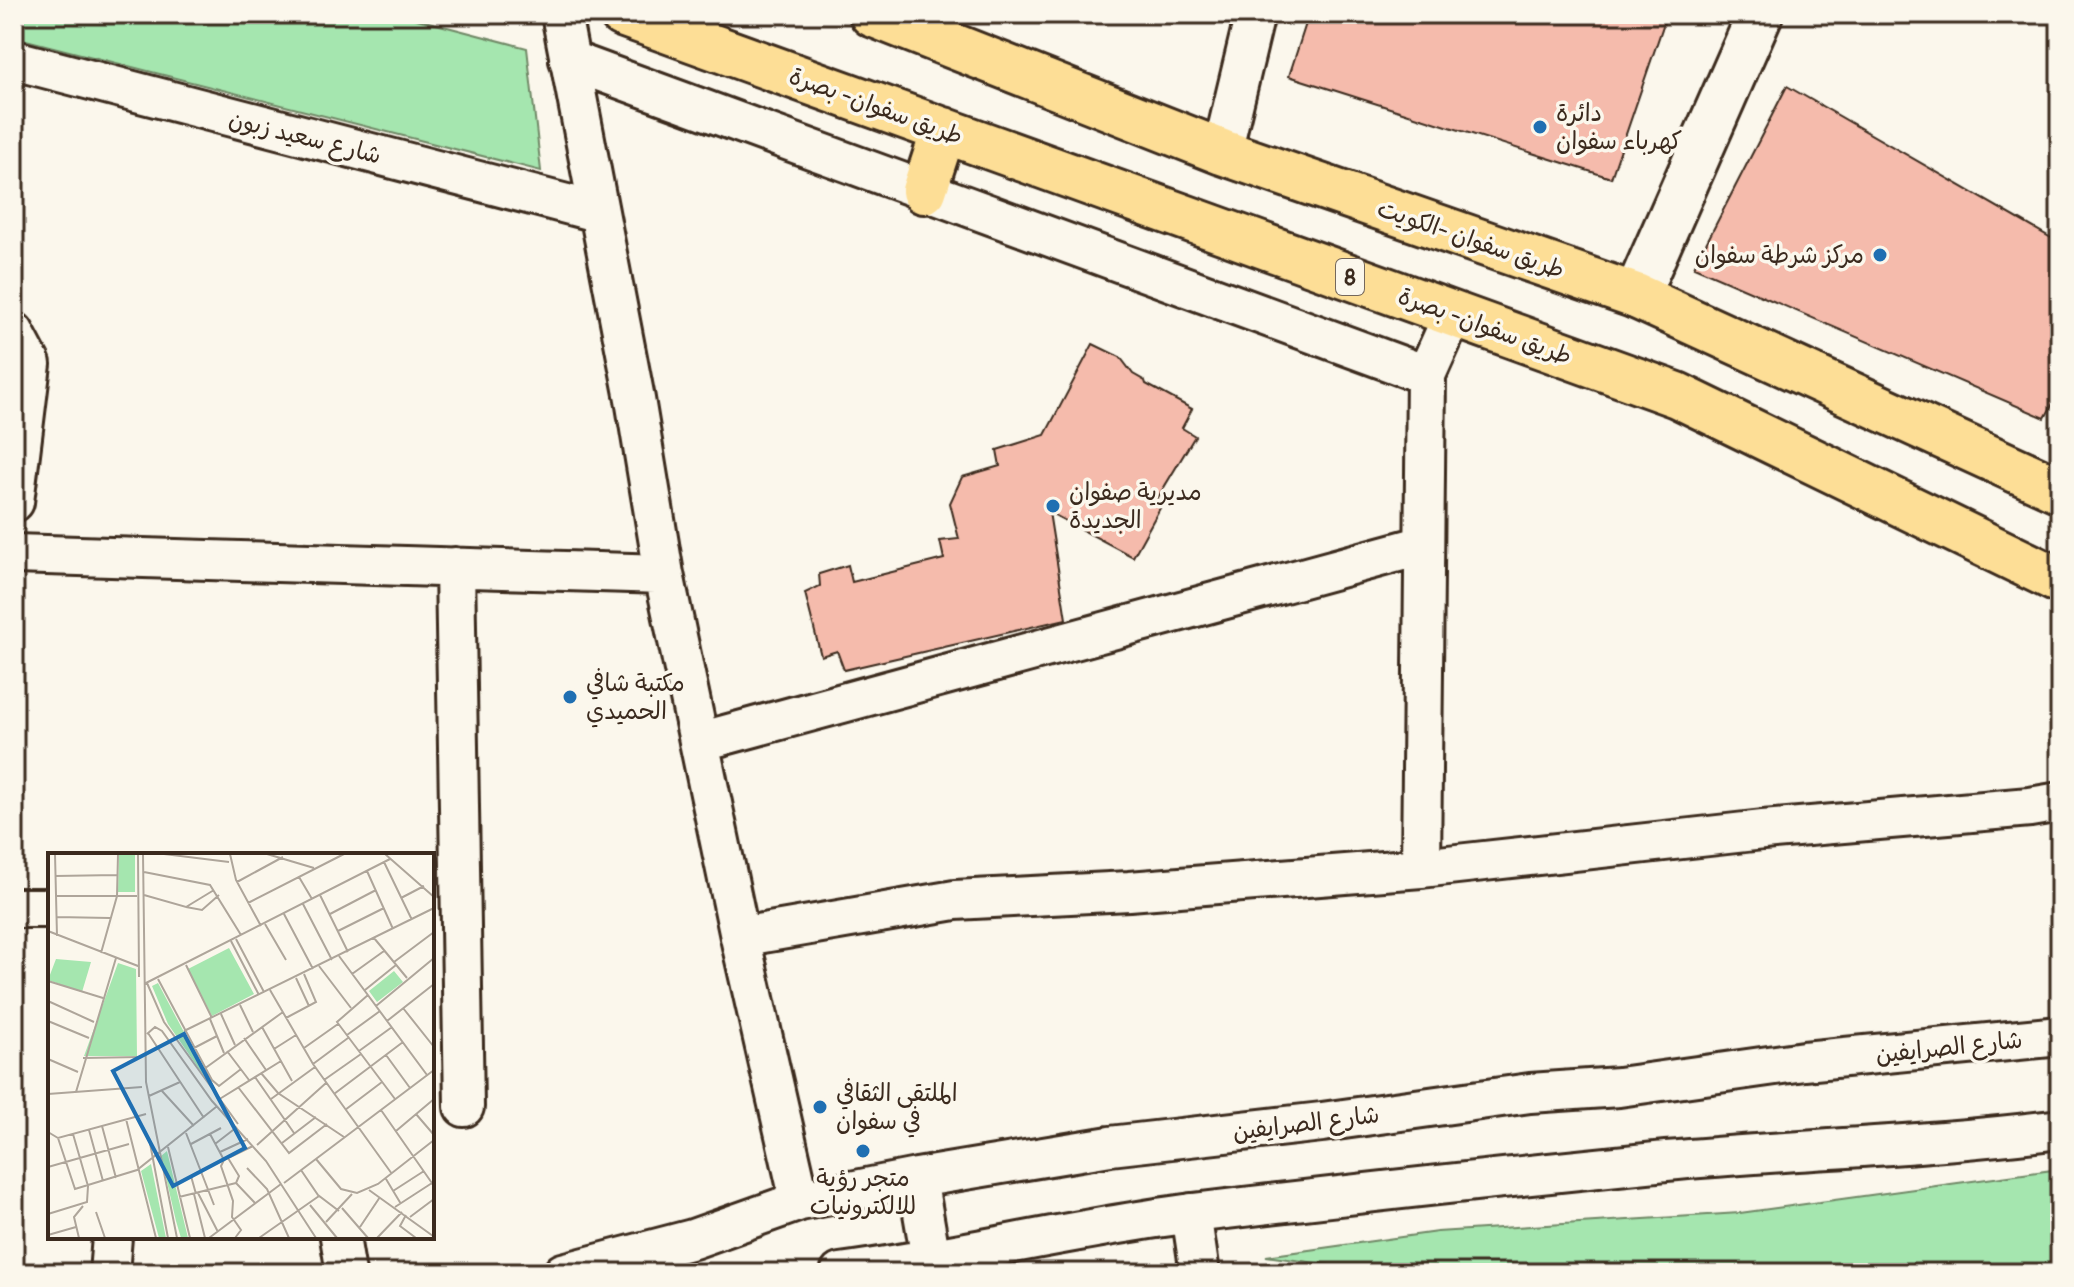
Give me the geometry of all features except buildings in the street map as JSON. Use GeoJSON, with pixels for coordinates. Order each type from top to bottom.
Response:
{"type":"FeatureCollection","features":[{"type":"Feature","properties":{"kind":"highway","name":"طريق سفوان- بصرة"},"geometry":{"type":"LineString","coordinates":[[622,14],[1677,395],[2060,581]]}},
{"type":"Feature","properties":{"kind":"highway","name":"طريق سفوان -الكويت"},"geometry":{"type":"LineString","coordinates":[[872,14],[1222,152],[1636,296],[2060,490]]}},
{"type":"Feature","properties":{"kind":"highway"},"geometry":{"type":"LineString","coordinates":[[924,191],[944,130]]}},
{"type":"Feature","properties":{"kind":"main road"},"geometry":{"type":"LineString","coordinates":[[1636,296],[1760,14]]}},
{"type":"Feature","properties":{"kind":"street"},"geometry":{"type":"LineString","coordinates":[[561,14],[635,399],[664,574],[740,937],[800,1201]]}},
{"type":"Feature","properties":{"kind":"street"},"geometry":{"type":"LineString","coordinates":[[1222,152],[1255,14]]}},
{"type":"Feature","properties":{"kind":"street","name":"شارع سعيد زبون"},"geometry":{"type":"LineString","coordinates":[[14,60],[597,212]]}},
{"type":"Feature","properties":{"kind":"street"},"geometry":{"type":"LineString","coordinates":[[569,60],[1426,375]]}},
{"type":"Feature","properties":{"kind":"street"},"geometry":{"type":"LineString","coordinates":[[1421,868],[1426,375],[1453,315]]}},
{"type":"Feature","properties":{"kind":"street"},"geometry":{"type":"LineString","coordinates":[[14,332],[31,364],[14,502]]}},
{"type":"Feature","properties":{"kind":"street"},"geometry":{"type":"LineString","coordinates":[[699,742],[1424,545]]}},
{"type":"Feature","properties":{"kind":"street"},"geometry":{"type":"LineString","coordinates":[[14,554],[664,574]]}},
{"type":"Feature","properties":{"kind":"street"},"geometry":{"type":"LineString","coordinates":[[455,567],[446,907],[464,1107]]}},
{"type":"Feature","properties":{"kind":"street"},"geometry":{"type":"LineString","coordinates":[[740,937],[955,900],[1129,891],[1421,868],[1763,830],[2060,802]]}},
{"type":"Feature","properties":{"kind":"street"},"geometry":{"type":"LineString","coordinates":[[14,908],[48,908]]}},
{"type":"Feature","properties":{"kind":"street","name":"شارع الصرايفين"},"geometry":{"type":"LineString","coordinates":[[563,1273],[693,1239],[800,1201],[1110,1146],[1322,1122],[1530,1093],[1619,1087],[1804,1061],[2060,1036]]}},
{"type":"Feature","properties":{"kind":"street"},"geometry":{"type":"LineString","coordinates":[[840,1273],[938,1266],[1100,1227],[1191,1213],[1668,1161],[1982,1139],[2060,1129]]}},
{"type":"Feature","properties":{"kind":"street"},"geometry":{"type":"LineString","coordinates":[[917,1178],[938,1266]]}},
{"type":"Feature","properties":{"kind":"street"},"geometry":{"type":"LineString","coordinates":[[1191,1213],[1200,1273]]}},
{"type":"Feature","properties":{"kind":"street"},"geometry":{"type":"LineString","coordinates":[[109,1273],[112,1239]]}},
{"type":"Feature","properties":{"kind":"street"},"geometry":{"type":"LineString","coordinates":[[340,1239],[346,1273]]}},
{"type":"Feature","properties":{"kind":"green space"},"geometry":{"type":"Polygon","coordinates":[[[14,14],[398,14],[527,48],[541,171],[14,37],[14,14]]]}},
{"type":"Feature","properties":{"kind":"green space"},"geometry":{"type":"Polygon","coordinates":[[[2060,1169],[2060,1273],[1388,1273],[1266,1256],[1437,1232],[1740,1213],[2060,1169]]]}},
{"type":"Feature","properties":{"kind":"place","name":"دائرة كهرباء سفوان"},"geometry":{"type":"Point","coordinates":[1540,127]}},
{"type":"Feature","properties":{"kind":"place","name":"مركز شرطة سفوان"},"geometry":{"type":"Point","coordinates":[1880,255]}},
{"type":"Feature","properties":{"kind":"place","name":"مديرية صفوان الجديدة"},"geometry":{"type":"Point","coordinates":[1053,506]}},
{"type":"Feature","properties":{"kind":"place","name":"مكتبة شافي الحميدي"},"geometry":{"type":"Point","coordinates":[570,697]}},
{"type":"Feature","properties":{"kind":"place","name":"الملتقى الثقافي في سفوان"},"geometry":{"type":"Point","coordinates":[820,1107]}},
{"type":"Feature","properties":{"kind":"place","name":"متجر رؤية للالكترونيات"},"geometry":{"type":"Point","coordinates":[863,1151]}}]}
